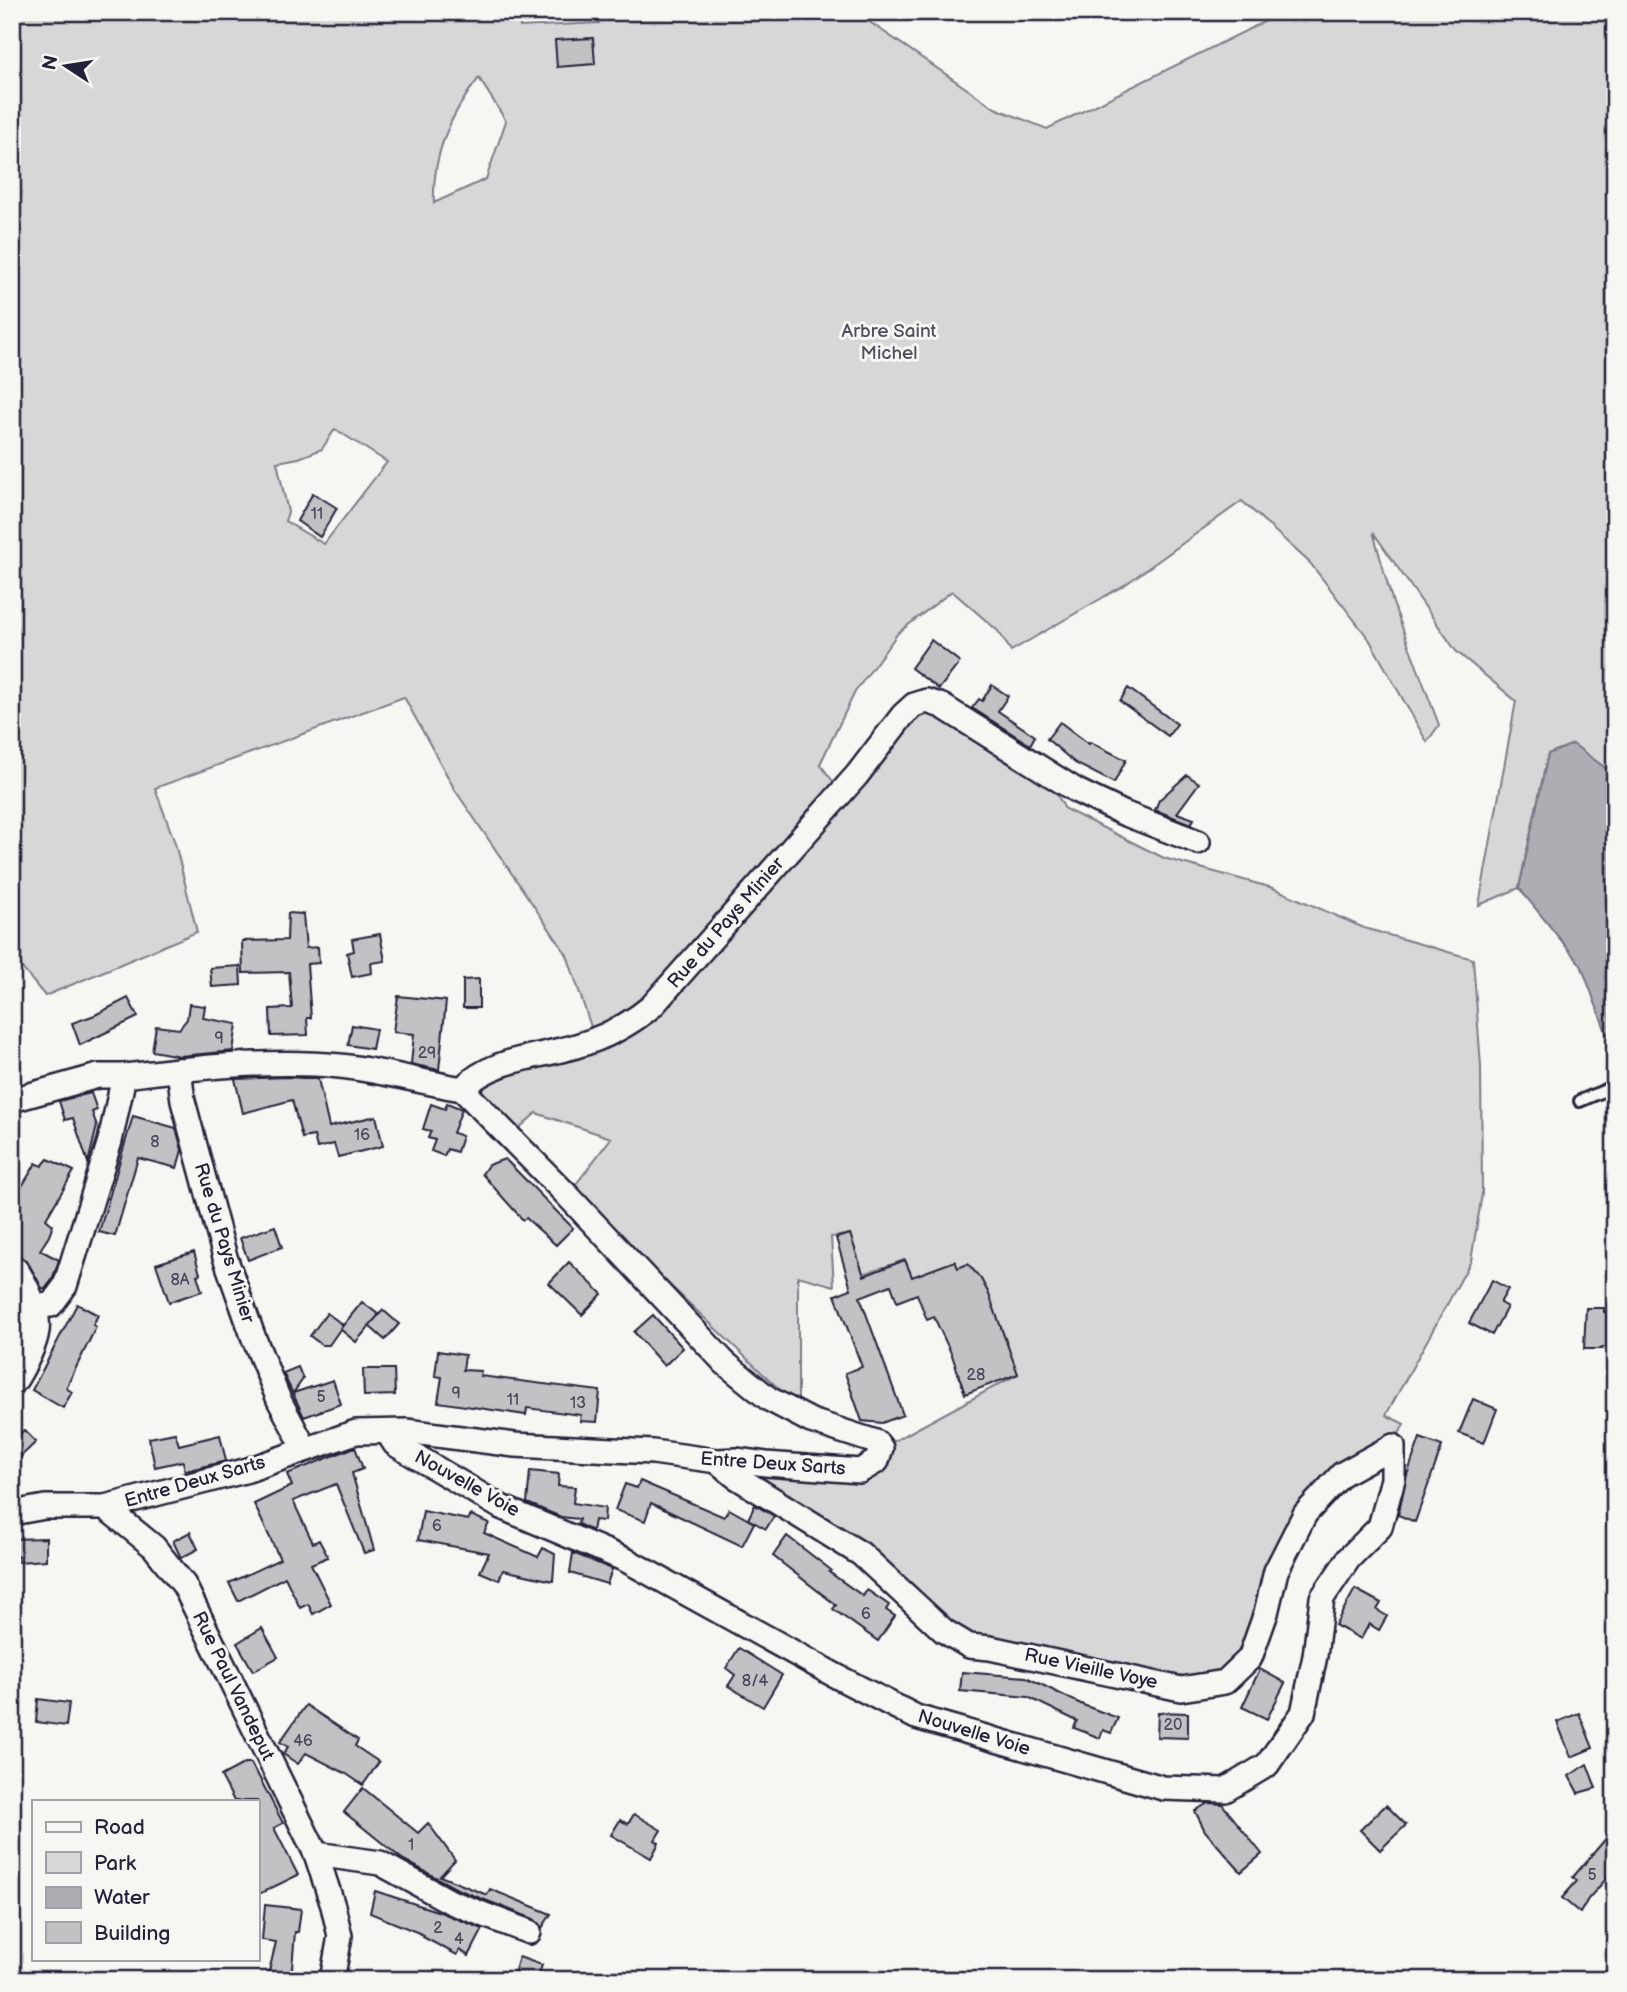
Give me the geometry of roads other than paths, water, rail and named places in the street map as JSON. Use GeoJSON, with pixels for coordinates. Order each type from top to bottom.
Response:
{"type":"FeatureCollection","features":[{"type":"Feature","properties":{"kind":"street","name":"Rue du Pays Minier"},"geometry":{"type":"LineString","coordinates":[[462,1089],[472,1079],[499,1064],[599,1039],[631,1024],[652,1006],[857,775],[903,715],[914,705],[927,701],[942,706],[1077,791],[1123,813],[1198,842]]}},
{"type":"Feature","properties":{"kind":"street"},"geometry":{"type":"LineString","coordinates":[[12,1100],[98,1076],[283,1063],[340,1066],[462,1089]]}},
{"type":"Feature","properties":{"kind":"street","name":"Rue du Pays Minier"},"geometry":{"type":"LineString","coordinates":[[179,1070],[183,1101],[225,1257],[274,1388],[305,1449]]}},
{"type":"Feature","properties":{"kind":"street"},"geometry":{"type":"LineString","coordinates":[[28,1307],[51,1305],[65,1286],[110,1141],[124,1076]]}},
{"type":"Feature","properties":{"kind":"street","name":"Entre Deux Sarts"},"geometry":{"type":"LineString","coordinates":[[106,1507],[248,1470],[356,1432],[406,1431],[515,1445],[653,1452],[717,1461],[736,1460],[860,1471],[877,1461],[881,1448],[876,1442],[811,1422],[769,1399],[725,1363],[568,1196],[462,1089]]}},
{"type":"Feature","properties":{"kind":"street"},"geometry":{"type":"LineString","coordinates":[[12,1272],[21,1284],[33,1324],[23,1360],[12,1377]]}},
{"type":"Feature","properties":{"kind":"street","name":"Nouvelle Voie"},"geometry":{"type":"LineString","coordinates":[[388,1433],[395,1444],[501,1507],[626,1560],[916,1717],[1163,1788],[1225,1790],[1267,1765],[1303,1713],[1315,1656],[1322,1598],[1349,1558],[1380,1527],[1393,1479],[1393,1446]]}},
{"type":"Feature","properties":{"kind":"street","name":"Rue Vieille Voye"},"geometry":{"type":"LineString","coordinates":[[717,1461],[735,1476],[861,1554],[944,1631],[969,1646],[990,1648],[1181,1689],[1224,1682],[1250,1658],[1266,1613],[1276,1571],[1305,1514],[1342,1474],[1393,1446]]}},
{"type":"Feature","properties":{"kind":"street"},"geometry":{"type":"LineString","coordinates":[[12,1513],[45,1507],[106,1507]]}},
{"type":"Feature","properties":{"kind":"street","name":"Rue Paul Vandeput"},"geometry":{"type":"LineString","coordinates":[[106,1507],[154,1546],[184,1585],[316,1854],[340,1936],[332,1980]]}},
{"type":"Feature","properties":{"kind":"street"},"geometry":{"type":"LineString","coordinates":[[316,1854],[380,1863],[451,1902],[529,1932]]}},
{"type":"Feature","properties":{"kind":"lane"},"geometry":{"type":"LineString","coordinates":[[1580,1101],[1615,1086]]}},
{"type":"Feature","properties":{"kind":"water"},"geometry":{"type":"Polygon","coordinates":[[[1573,744],[1615,775],[1615,1056],[1581,965],[1519,888],[1548,754],[1573,744]]]}},
{"type":"Feature","properties":{"kind":"park label","name":"Arbre Saint Michel"},"geometry":{"type":"Point","coordinates":[889,342]}}]}
